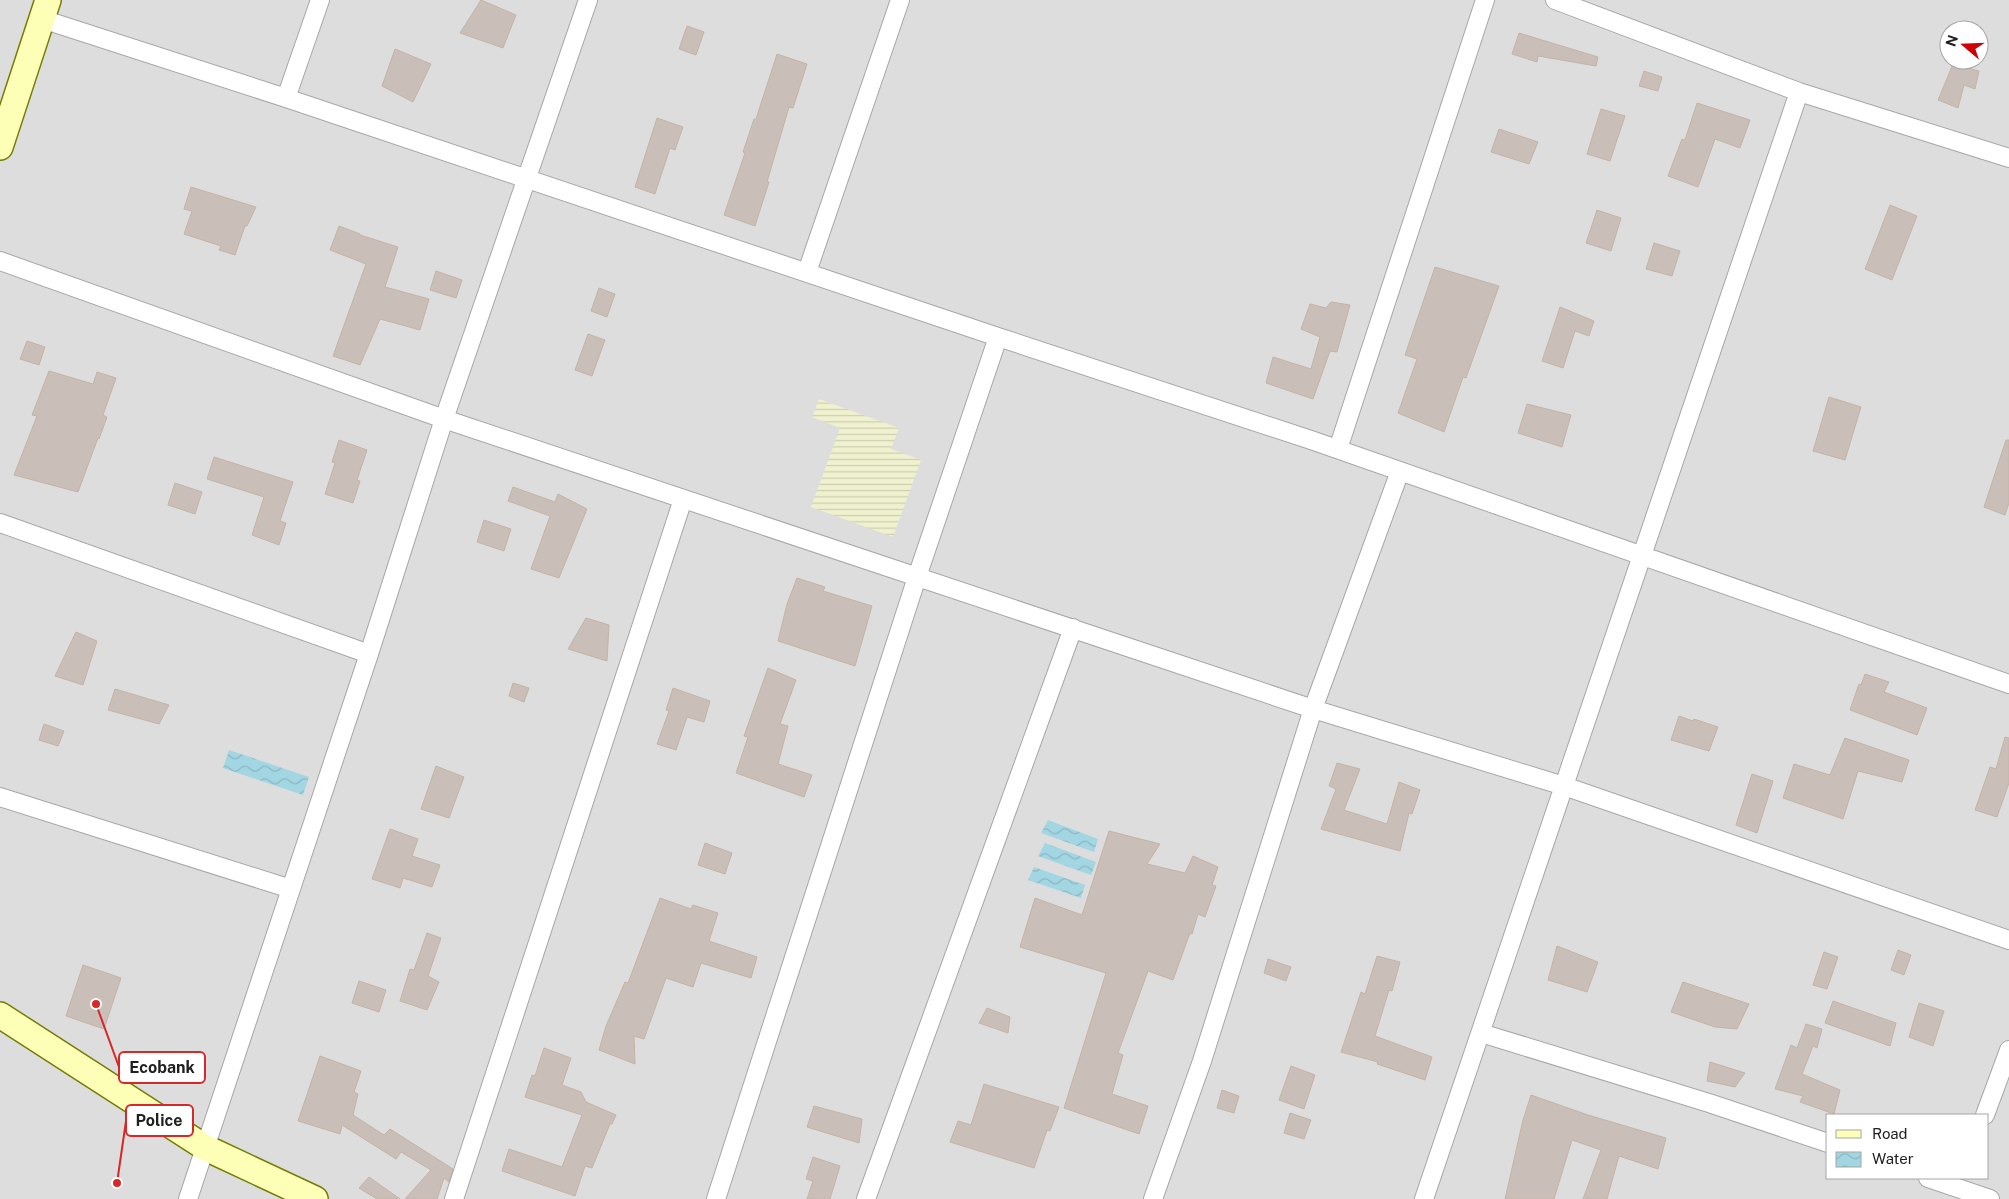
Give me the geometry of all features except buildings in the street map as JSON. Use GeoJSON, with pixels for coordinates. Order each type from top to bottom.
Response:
{"type":"FeatureCollection","features":[{"type":"Feature","properties":{"kind":"main road"},"geometry":{"type":"LineString","coordinates":[[0,147],[45,9]]}},
{"type":"Feature","properties":{"kind":"main road"},"geometry":{"type":"LineString","coordinates":[[0,1015],[206,1148],[315,1199]]}},
{"type":"Feature","properties":{"kind":"street"},"geometry":{"type":"LineString","coordinates":[[286,98],[320,0]]}},
{"type":"Feature","properties":{"kind":"street"},"geometry":{"type":"LineString","coordinates":[[188,1199],[369,654],[444,419],[588,0]]}},
{"type":"Feature","properties":{"kind":"street"},"geometry":{"type":"LineString","coordinates":[[806,272],[900,0]]}},
{"type":"Feature","properties":{"kind":"street"},"geometry":{"type":"LineString","coordinates":[[1338,449],[1485,0]]}},
{"type":"Feature","properties":{"kind":"street"},"geometry":{"type":"LineString","coordinates":[[1555,0],[1799,92],[2009,158]]}},
{"type":"Feature","properties":{"kind":"street"},"geometry":{"type":"LineString","coordinates":[[45,9],[286,98],[998,338],[1338,449],[2009,684]]}},
{"type":"Feature","properties":{"kind":"street"},"geometry":{"type":"LineString","coordinates":[[1424,1199],[1799,92]]}},
{"type":"Feature","properties":{"kind":"street"},"geometry":{"type":"LineString","coordinates":[[0,261],[444,419],[1313,709],[1564,786],[2009,940]]}},
{"type":"Feature","properties":{"kind":"street"},"geometry":{"type":"LineString","coordinates":[[716,1199],[917,577],[998,338]]}},
{"type":"Feature","properties":{"kind":"street"},"geometry":{"type":"LineString","coordinates":[[1153,1199],[1202,1061],[1313,709],[1400,471]]}},
{"type":"Feature","properties":{"kind":"street"},"geometry":{"type":"LineString","coordinates":[[454,1199],[683,499]]}},
{"type":"Feature","properties":{"kind":"street"},"geometry":{"type":"LineString","coordinates":[[0,523],[369,654]]}},
{"type":"Feature","properties":{"kind":"street"},"geometry":{"type":"LineString","coordinates":[[866,1199],[1073,628]]}},
{"type":"Feature","properties":{"kind":"street"},"geometry":{"type":"LineString","coordinates":[[0,798],[291,889]]}},
{"type":"Feature","properties":{"kind":"street"},"geometry":{"type":"LineString","coordinates":[[1481,1033],[1708,1103],[1826,1143]]}},
{"type":"Feature","properties":{"kind":"street"},"geometry":{"type":"LineString","coordinates":[[1985,1114],[2009,1050]]}},
{"type":"Feature","properties":{"kind":"street"},"geometry":{"type":"LineString","coordinates":[[1931,1179],[1990,1199]]}},
{"type":"Feature","properties":{"kind":"shaded area"},"geometry":{"type":"Polygon","coordinates":[[[0,0],[2009,0],[2009,1199],[0,1199],[0,0]]]}},
{"type":"Feature","properties":{"kind":"green space"},"geometry":{"type":"Polygon","coordinates":[[[819,399],[899,428],[891,449],[921,460],[893,537],[811,507],[840,428],[812,417],[819,399]]]}},
{"type":"Feature","properties":{"kind":"water"},"geometry":{"type":"Polygon","coordinates":[[[229,750],[309,777],[303,795],[223,768],[229,750]]]}},
{"type":"Feature","properties":{"kind":"water"},"geometry":{"type":"Polygon","coordinates":[[[1048,820],[1098,839],[1094,852],[1041,833],[1048,820]]]}},
{"type":"Feature","properties":{"kind":"water"},"geometry":{"type":"Polygon","coordinates":[[[1045,843],[1096,862],[1091,875],[1038,856],[1045,843]]]}},
{"type":"Feature","properties":{"kind":"water"},"geometry":{"type":"Polygon","coordinates":[[[1034,867],[1085,885],[1081,898],[1028,880],[1034,867]]]}},
{"type":"Feature","properties":{"kind":"place","name":"Ecobank"},"geometry":{"type":"Point","coordinates":[96,1004]}},
{"type":"Feature","properties":{"kind":"place","name":"Police"},"geometry":{"type":"Point","coordinates":[117,1183]}}]}
